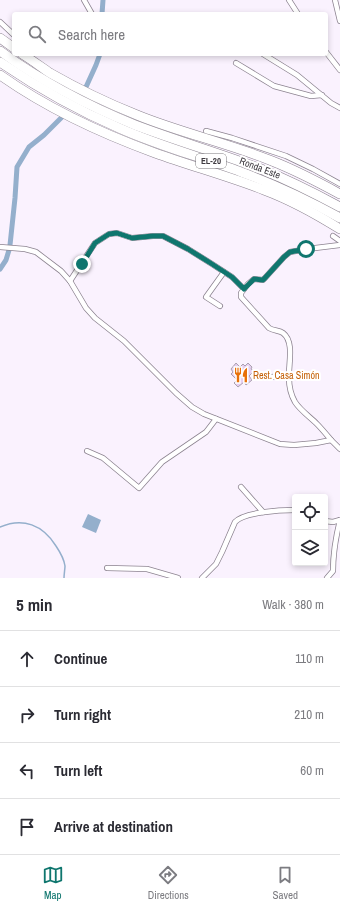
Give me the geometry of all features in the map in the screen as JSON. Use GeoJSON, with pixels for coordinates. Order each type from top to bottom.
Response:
{"type":"FeatureCollection","features":[{"type":"Feature","properties":{"kind":"highway"},"geometry":{"type":"LineString","coordinates":[[0,38],[12,47]]}},
{"type":"Feature","properties":{"kind":"highway","name":"EL-20"},"geometry":{"type":"LineString","coordinates":[[0,51],[49,83],[70,100]]}},
{"type":"Feature","properties":{"kind":"highway"},"geometry":{"type":"LineString","coordinates":[[25,56],[50,72],[90,94],[132,113],[272,161],[304,175],[340,194]]}},
{"type":"Feature","properties":{"kind":"highway","name":"EL-20"},"geometry":{"type":"LineString","coordinates":[[0,62],[27,80],[83,107]]}},
{"type":"Feature","properties":{"kind":"highway"},"geometry":{"type":"LineString","coordinates":[[0,75],[61,113],[91,128],[156,154],[265,190],[340,229]]}},
{"type":"Feature","properties":{"kind":"highway","name":"Ronda Este"},"geometry":{"type":"LineString","coordinates":[[83,107],[260,169],[303,188],[340,207]]}},
{"type":"Feature","properties":{"kind":"highway","name":"Ronda Este"},"geometry":{"type":"LineString","coordinates":[[83,107],[126,131],[272,184],[316,204],[340,218]]}},
{"type":"Feature","properties":{"kind":"highway","name":"EL-20"},"geometry":{"type":"LineString","coordinates":[[303,188],[332,198],[340,203]]}},
{"type":"Feature","properties":{"kind":"street"},"geometry":{"type":"LineString","coordinates":[[84,0],[91,12]]}},
{"type":"Feature","properties":{"kind":"street"},"geometry":{"type":"LineString","coordinates":[[289,0],[297,12]]}},
{"type":"Feature","properties":{"kind":"street"},"geometry":{"type":"LineString","coordinates":[[335,0],[340,21]]}},
{"type":"Feature","properties":{"kind":"street"},"geometry":{"type":"LineString","coordinates":[[0,22],[12,33]]}},
{"type":"Feature","properties":{"kind":"street"},"geometry":{"type":"LineString","coordinates":[[328,55],[340,70]]}},
{"type":"Feature","properties":{"kind":"street"},"geometry":{"type":"LineString","coordinates":[[265,56],[297,75],[331,103],[340,108]]}},
{"type":"Feature","properties":{"kind":"street"},"geometry":{"type":"LineString","coordinates":[[236,63],[274,86],[311,96],[322,95]]}},
{"type":"Feature","properties":{"kind":"street"},"geometry":{"type":"LineString","coordinates":[[206,131],[286,156],[340,184]]}},
{"type":"Feature","properties":{"kind":"street"},"geometry":{"type":"LineString","coordinates":[[70,281],[95,243],[109,234],[117,233],[132,238],[163,236],[188,249],[232,277],[244,289]]}},
{"type":"Feature","properties":{"kind":"street"},"geometry":{"type":"LineString","coordinates":[[333,236],[340,241]]}},
{"type":"Feature","properties":{"kind":"street"},"geometry":{"type":"LineString","coordinates":[[340,246],[290,252],[263,280],[254,279],[241,293],[241,297],[269,328],[273,331],[284,334],[287,338],[290,345],[288,376],[292,395],[296,403],[340,450]]}},
{"type":"Feature","properties":{"kind":"street"},"geometry":{"type":"LineString","coordinates":[[0,247],[25,249],[36,252],[61,271],[70,281],[86,308],[95,318],[124,341],[176,393],[192,407],[204,414],[280,444],[294,445],[331,440]]}},
{"type":"Feature","properties":{"kind":"street"},"geometry":{"type":"LineString","coordinates":[[220,306],[206,297],[224,272]]}},
{"type":"Feature","properties":{"kind":"street"},"geometry":{"type":"LineString","coordinates":[[261,376],[288,376]]}},
{"type":"Feature","properties":{"kind":"street"},"geometry":{"type":"LineString","coordinates":[[87,451],[104,458],[139,488],[162,462],[206,432],[216,419]]}},
{"type":"Feature","properties":{"kind":"street"},"geometry":{"type":"LineString","coordinates":[[241,487],[263,512]]}},
{"type":"Feature","properties":{"kind":"street"},"geometry":{"type":"LineString","coordinates":[[202,578],[216,564],[235,522],[239,518],[263,512],[292,510]]}},
{"type":"Feature","properties":{"kind":"street"},"geometry":{"type":"LineString","coordinates":[[327,578],[333,571],[337,533],[340,520],[328,521]]}},
{"type":"Feature","properties":{"kind":"street"},"geometry":{"type":"LineString","coordinates":[[108,568],[147,569],[178,578]]}},
{"type":"Feature","properties":{"kind":"water"},"geometry":{"type":"Polygon","coordinates":[[[88,514],[101,520],[96,533],[82,527],[88,514]]]}},
{"type":"Feature","properties":{"kind":"building","name":"Rest. Casa Simón"},"geometry":{"type":"Polygon","coordinates":[[[236,363],[240,367],[243,364],[245,366],[248,363],[254,371],[249,376],[252,380],[246,385],[244,382],[238,387],[234,383],[237,380],[231,374],[233,372],[231,369],[236,363]]]}},
{"type":"Feature","properties":{"kind":"waterway"},"geometry":{"type":"LineString","coordinates":[[102,12],[103,0]]}},
{"type":"Feature","properties":{"kind":"waterway"},"geometry":{"type":"LineString","coordinates":[[86,87],[99,56]]}},
{"type":"Feature","properties":{"kind":"waterway"},"geometry":{"type":"LineString","coordinates":[[10,245],[17,167],[29,147],[44,135],[62,117]]}},
{"type":"Feature","properties":{"kind":"waterway"},"geometry":{"type":"LineString","coordinates":[[0,269],[6,260],[9,250]]}},
{"type":"Feature","properties":{"kind":"waterway"},"geometry":{"type":"LineString","coordinates":[[0,527],[8,524],[24,523],[39,528],[51,539],[63,558],[65,566],[64,578]]}},
{"type":"Feature","properties":{"kind":"place","name":"Rest. Casa Simón"},"geometry":{"type":"Point","coordinates":[241,375]}},
{"type":"Feature","properties":{"kind":"route"},"geometry":{"type":"LineString","coordinates":[[82,264],[95,243],[109,234],[117,233],[132,238],[163,236],[188,249],[232,277],[244,289],[254,279],[263,280],[290,252],[306,249]]}}]}
